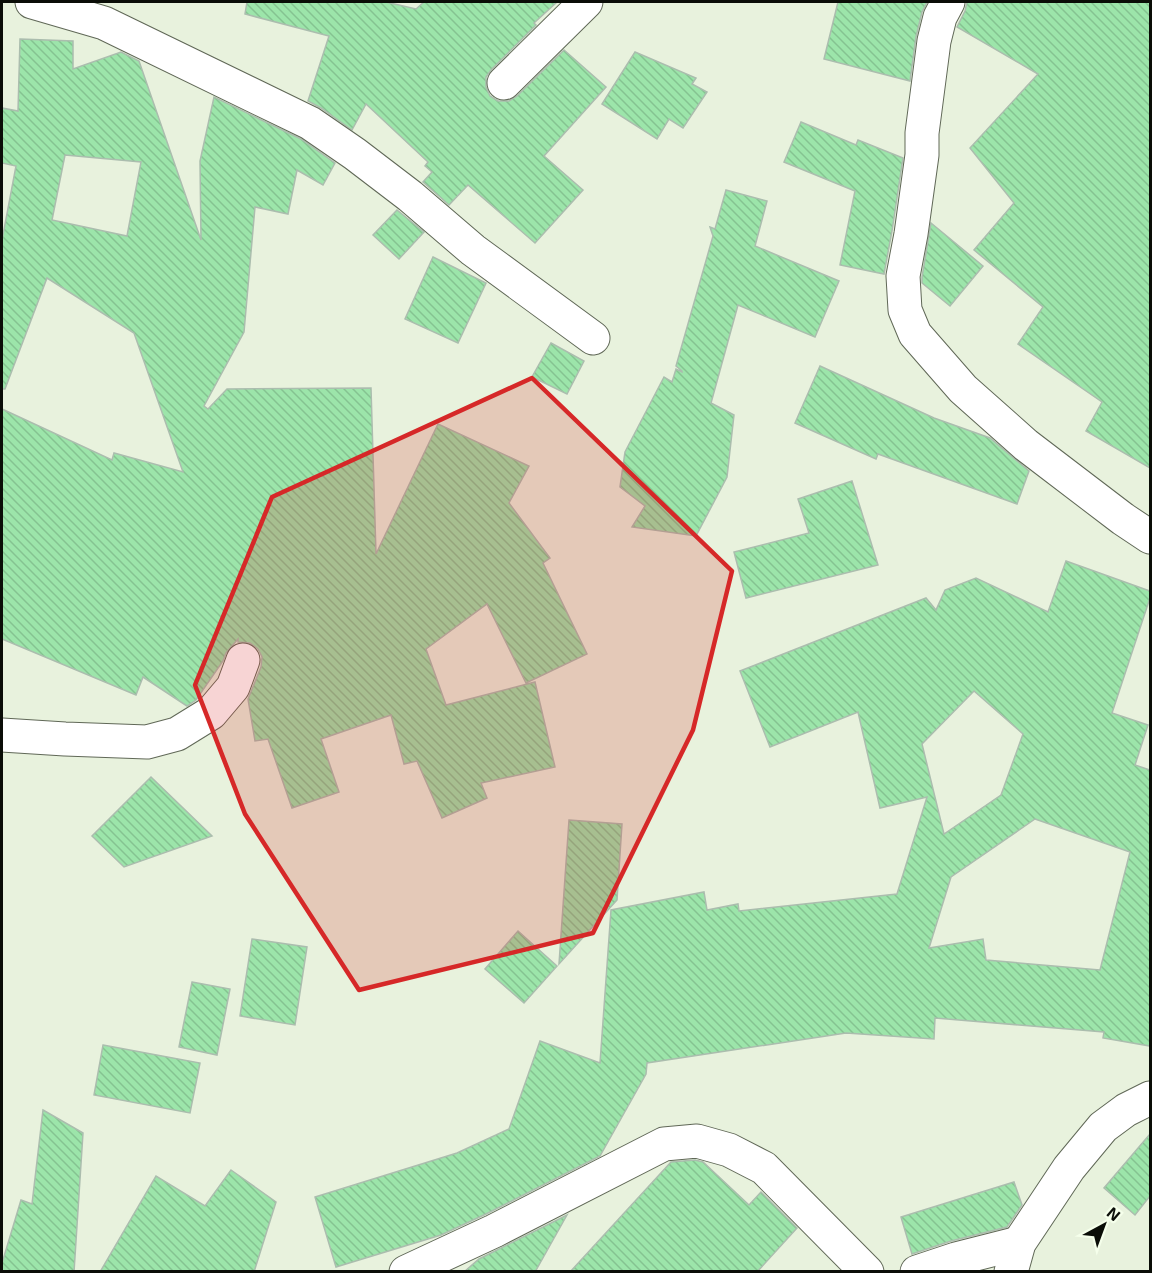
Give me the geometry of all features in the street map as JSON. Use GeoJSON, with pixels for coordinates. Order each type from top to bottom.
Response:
{"type":"FeatureCollection","features":[{"type":"Feature","properties":{"kind":"street"},"geometry":{"type":"LineString","coordinates":[[32,2],[104,23],[310,123],[355,154],[410,196],[473,250],[593,338]]}},
{"type":"Feature","properties":{"kind":"street"},"geometry":{"type":"LineString","coordinates":[[504,83],[586,2]]}},
{"type":"Feature","properties":{"kind":"street"},"geometry":{"type":"LineString","coordinates":[[948,2],[940,17],[934,41],[922,133],[922,155],[903,276],[905,310],[915,334],[963,389],[1026,445],[1150,537]]}},
{"type":"Feature","properties":{"kind":"street"},"geometry":{"type":"LineString","coordinates":[[2,735],[147,742],[177,734],[211,713],[233,687],[243,660]]}},
{"type":"Feature","properties":{"kind":"street"},"geometry":{"type":"LineString","coordinates":[[916,1272],[956,1259],[1015,1257],[1069,1168],[1103,1127],[1126,1110],[1150,1098]]}},
{"type":"Feature","properties":{"kind":"street"},"geometry":{"type":"LineString","coordinates":[[406,1272],[494,1231],[664,1144],[697,1141],[729,1150],[764,1168],[867,1272]]}},
{"type":"Feature","properties":{"kind":"highlighted area"},"geometry":{"type":"Polygon","coordinates":[[[532,378],[732,571],[693,730],[593,933],[359,990],[245,814],[195,685],[272,497],[532,378]]]}},
{"type":"Feature","properties":{"kind":"building"},"geometry":{"type":"Polygon","coordinates":[[[247,2],[386,2],[416,9],[424,2],[557,2],[534,23],[536,25],[491,70],[486,77],[486,87],[490,96],[498,101],[509,101],[564,50],[606,87],[544,156],[583,190],[535,243],[468,185],[449,205],[423,182],[432,172],[425,166],[428,162],[366,104],[352,130],[308,101],[329,36],[245,14],[247,2]]]}},
{"type":"Feature","properties":{"kind":"building"},"geometry":{"type":"Polygon","coordinates":[[[838,2],[927,2],[916,37],[910,81],[824,59],[838,2]]]}},
{"type":"Feature","properties":{"kind":"building"},"geometry":{"type":"Polygon","coordinates":[[[967,2],[1150,2],[1150,468],[1086,431],[1102,402],[1018,344],[1043,307],[974,250],[1014,203],[970,148],[1038,74],[957,27],[967,2]]]}},
{"type":"Feature","properties":{"kind":"building"},"geometry":{"type":"Polygon","coordinates":[[[20,39],[73,41],[73,69],[121,52],[139,61],[201,240],[200,161],[214,97],[301,139],[335,163],[323,185],[297,170],[288,214],[255,207],[244,332],[204,406],[208,409],[227,389],[371,388],[376,554],[438,424],[529,466],[509,503],[550,558],[543,563],[587,654],[526,683],[487,604],[426,649],[446,705],[535,682],[555,767],[481,783],[487,798],[442,818],[417,761],[404,764],[391,715],[321,739],[339,792],[292,808],[268,739],[255,741],[248,699],[261,667],[262,657],[258,649],[250,643],[238,642],[238,639],[226,653],[196,700],[187,706],[143,677],[136,695],[2,639],[2,409],[112,460],[114,453],[183,472],[134,333],[47,278],[5,389],[2,389],[2,240],[16,166],[2,163],[2,108],[18,111],[20,39]],[[65,155],[52,220],[127,236],[141,162],[65,155]]]}},
{"type":"Feature","properties":{"kind":"building"},"geometry":{"type":"Polygon","coordinates":[[[635,52],[696,78],[692,84],[707,92],[683,128],[669,119],[657,139],[602,104],[635,52]]]}},
{"type":"Feature","properties":{"kind":"building"},"geometry":{"type":"Polygon","coordinates":[[[801,122],[856,145],[858,140],[903,158],[884,274],[840,265],[855,191],[784,162],[801,122]]]}},
{"type":"Feature","properties":{"kind":"building"},"geometry":{"type":"Polygon","coordinates":[[[726,190],[767,201],[755,246],[839,281],[815,337],[738,305],[711,403],[734,415],[727,477],[696,536],[632,527],[645,506],[620,487],[625,452],[664,377],[672,382],[676,369],[682,372],[676,366],[713,236],[710,227],[715,229],[726,190]]]}},
{"type":"Feature","properties":{"kind":"building"},"geometry":{"type":"Polygon","coordinates":[[[397,210],[424,232],[399,259],[373,235],[397,210]]]}},
{"type":"Feature","properties":{"kind":"building"},"geometry":{"type":"Polygon","coordinates":[[[931,223],[983,266],[950,306],[922,283],[931,223]]]}},
{"type":"Feature","properties":{"kind":"building"},"geometry":{"type":"Polygon","coordinates":[[[433,257],[486,283],[458,343],[405,319],[433,257]]]}},
{"type":"Feature","properties":{"kind":"building"},"geometry":{"type":"Polygon","coordinates":[[[551,343],[584,361],[567,394],[532,377],[551,343]]]}},
{"type":"Feature","properties":{"kind":"building"},"geometry":{"type":"Polygon","coordinates":[[[820,366],[934,418],[990,438],[1029,471],[1017,504],[878,454],[876,459],[795,423],[820,366]]]}},
{"type":"Feature","properties":{"kind":"building"},"geometry":{"type":"Polygon","coordinates":[[[852,481],[878,565],[746,598],[734,552],[809,533],[798,499],[852,481]]]}},
{"type":"Feature","properties":{"kind":"building"},"geometry":{"type":"Polygon","coordinates":[[[1066,561],[1150,591],[1150,598],[1112,713],[1148,725],[1135,765],[1150,770],[1150,1046],[1103,1038],[1104,1032],[935,1018],[934,1039],[846,1033],[647,1063],[646,1074],[600,1156],[441,1235],[336,1267],[315,1197],[457,1153],[509,1129],[540,1041],[600,1063],[611,910],[704,892],[707,910],[738,904],[739,911],[897,894],[927,797],[880,808],[858,712],[770,747],[740,671],[926,598],[936,610],[945,590],[976,578],[1048,612],[1066,561]],[[974,691],[922,744],[944,834],[1001,795],[1023,734],[974,691]],[[1035,819],[951,877],[929,948],[983,939],[986,960],[1100,970],[1130,852],[1035,819]]]}},
{"type":"Feature","properties":{"kind":"building"},"geometry":{"type":"Polygon","coordinates":[[[151,777],[212,836],[124,867],[92,836],[151,777]]]}},
{"type":"Feature","properties":{"kind":"building"},"geometry":{"type":"Polygon","coordinates":[[[569,820],[622,824],[617,900],[559,964],[569,820]]]}},
{"type":"Feature","properties":{"kind":"building"},"geometry":{"type":"Polygon","coordinates":[[[518,931],[557,966],[524,1003],[485,969],[518,931]]]}},
{"type":"Feature","properties":{"kind":"building"},"geometry":{"type":"Polygon","coordinates":[[[252,939],[307,947],[295,1025],[240,1016],[252,939]]]}},
{"type":"Feature","properties":{"kind":"building"},"geometry":{"type":"Polygon","coordinates":[[[192,982],[230,989],[217,1055],[179,1047],[192,982]]]}},
{"type":"Feature","properties":{"kind":"building"},"geometry":{"type":"Polygon","coordinates":[[[103,1045],[200,1063],[190,1113],[94,1095],[103,1045]]]}},
{"type":"Feature","properties":{"kind":"building"},"geometry":{"type":"Polygon","coordinates":[[[43,1110],[83,1133],[74,1272],[2,1272],[2,1263],[21,1200],[32,1204],[43,1110]]]}},
{"type":"Feature","properties":{"kind":"building"},"geometry":{"type":"Polygon","coordinates":[[[1150,1134],[1150,1196],[1135,1215],[1104,1188],[1150,1134]]]}},
{"type":"Feature","properties":{"kind":"building"},"geometry":{"type":"Polygon","coordinates":[[[695,1160],[703,1162],[749,1205],[761,1192],[797,1228],[757,1272],[570,1272],[671,1162],[695,1160]]]}},
{"type":"Feature","properties":{"kind":"building"},"geometry":{"type":"Polygon","coordinates":[[[231,1170],[276,1202],[254,1272],[100,1272],[156,1176],[205,1206],[231,1170]]]}},
{"type":"Feature","properties":{"kind":"building"},"geometry":{"type":"Polygon","coordinates":[[[1014,1182],[1022,1205],[1007,1227],[951,1241],[912,1254],[901,1217],[1014,1182]]]}},
{"type":"Feature","properties":{"kind":"building"},"geometry":{"type":"Polygon","coordinates":[[[567,1215],[535,1272],[464,1272],[479,1259],[567,1215]]]}}]}
